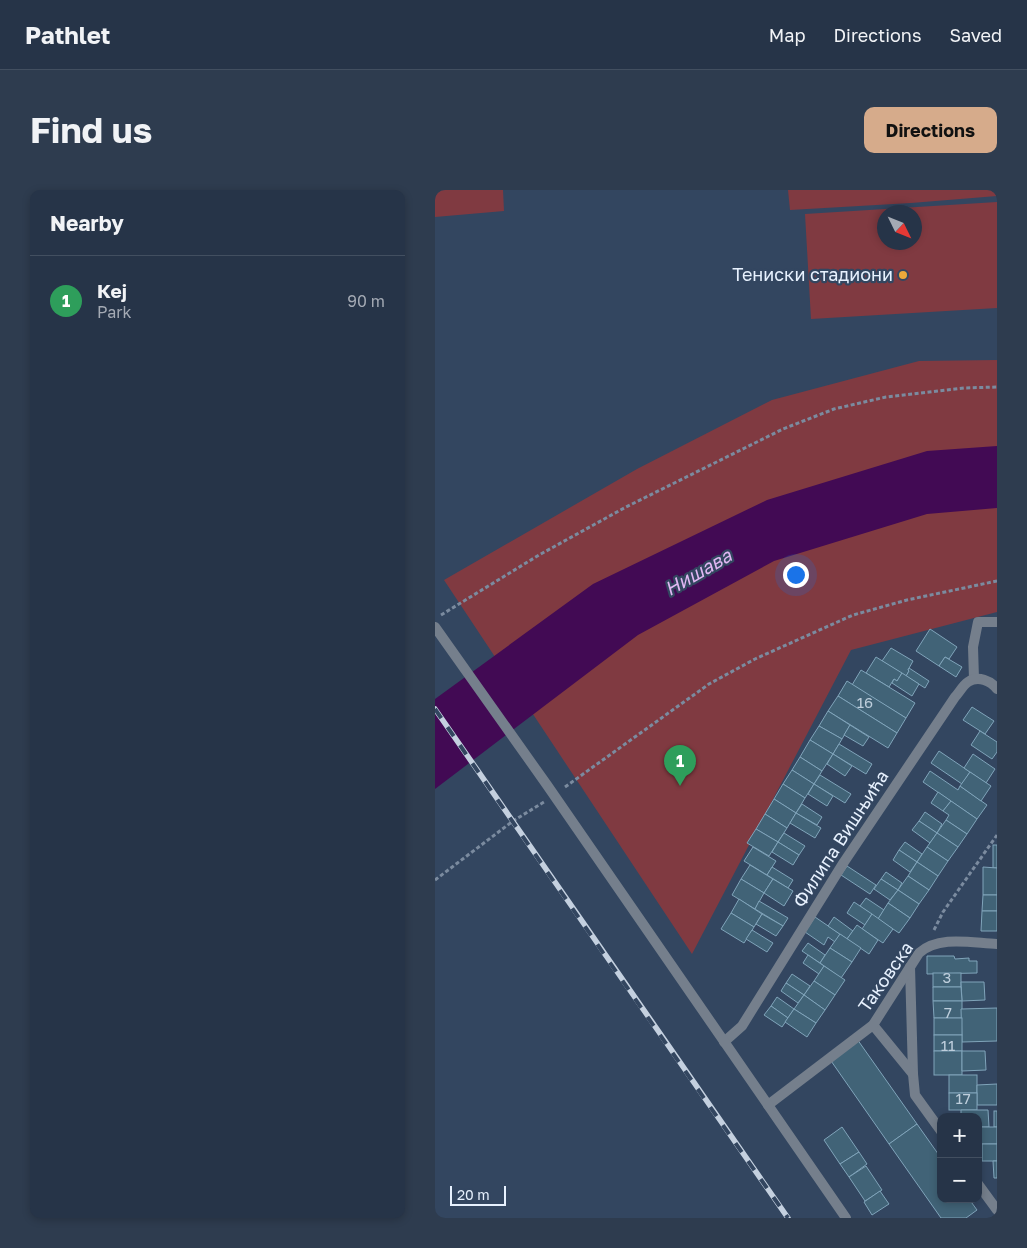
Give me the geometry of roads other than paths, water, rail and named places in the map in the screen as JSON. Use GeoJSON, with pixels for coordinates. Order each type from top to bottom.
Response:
{"type":"FeatureCollection","features":[{"type":"Feature","properties":{"kind":"street"},"geometry":{"type":"LineString","coordinates":[[997,622],[978,622],[973,647],[974,680],[982,679],[988,681],[997,690]]}},
{"type":"Feature","properties":{"kind":"street"},"geometry":{"type":"LineString","coordinates":[[435,627],[547,784],[846,1218]]}},
{"type":"Feature","properties":{"kind":"street","name":"Филипа Вишњића"},"geometry":{"type":"LineString","coordinates":[[724,1042],[742,1026],[844,862],[938,721],[959,692],[968,682],[974,680]]}},
{"type":"Feature","properties":{"kind":"street","name":"Таковска"},"geometry":{"type":"LineString","coordinates":[[768,1105],[873,1025],[919,953],[924,949],[939,942],[997,944]]}},
{"type":"Feature","properties":{"kind":"street"},"geometry":{"type":"LineString","coordinates":[[910,967],[915,1095],[937,1125]]}},
{"type":"Feature","properties":{"kind":"street"},"geometry":{"type":"LineString","coordinates":[[873,1025],[913,1074]]}},
{"type":"Feature","properties":{"kind":"street"},"geometry":{"type":"LineString","coordinates":[[982,1189],[997,1210]]}},
{"type":"Feature","properties":{"kind":"water","name":"Нишава"},"geometry":{"type":"Polygon","coordinates":[[[997,446],[997,508],[927,514],[774,561],[638,635],[435,789],[435,699],[593,584],[767,500],[927,451],[997,446]]]}},
{"type":"Feature","properties":{"kind":"railway"},"geometry":{"type":"LineString","coordinates":[[435,709],[788,1218]]}},
{"type":"Feature","properties":{"kind":"place","name":"Тениски стадиони"},"geometry":{"type":"Point","coordinates":[903,275]}},
{"type":"Feature","properties":{"kind":"place","name":"Кеј"},"geometry":{"type":"Point","coordinates":[680,786]}}]}
